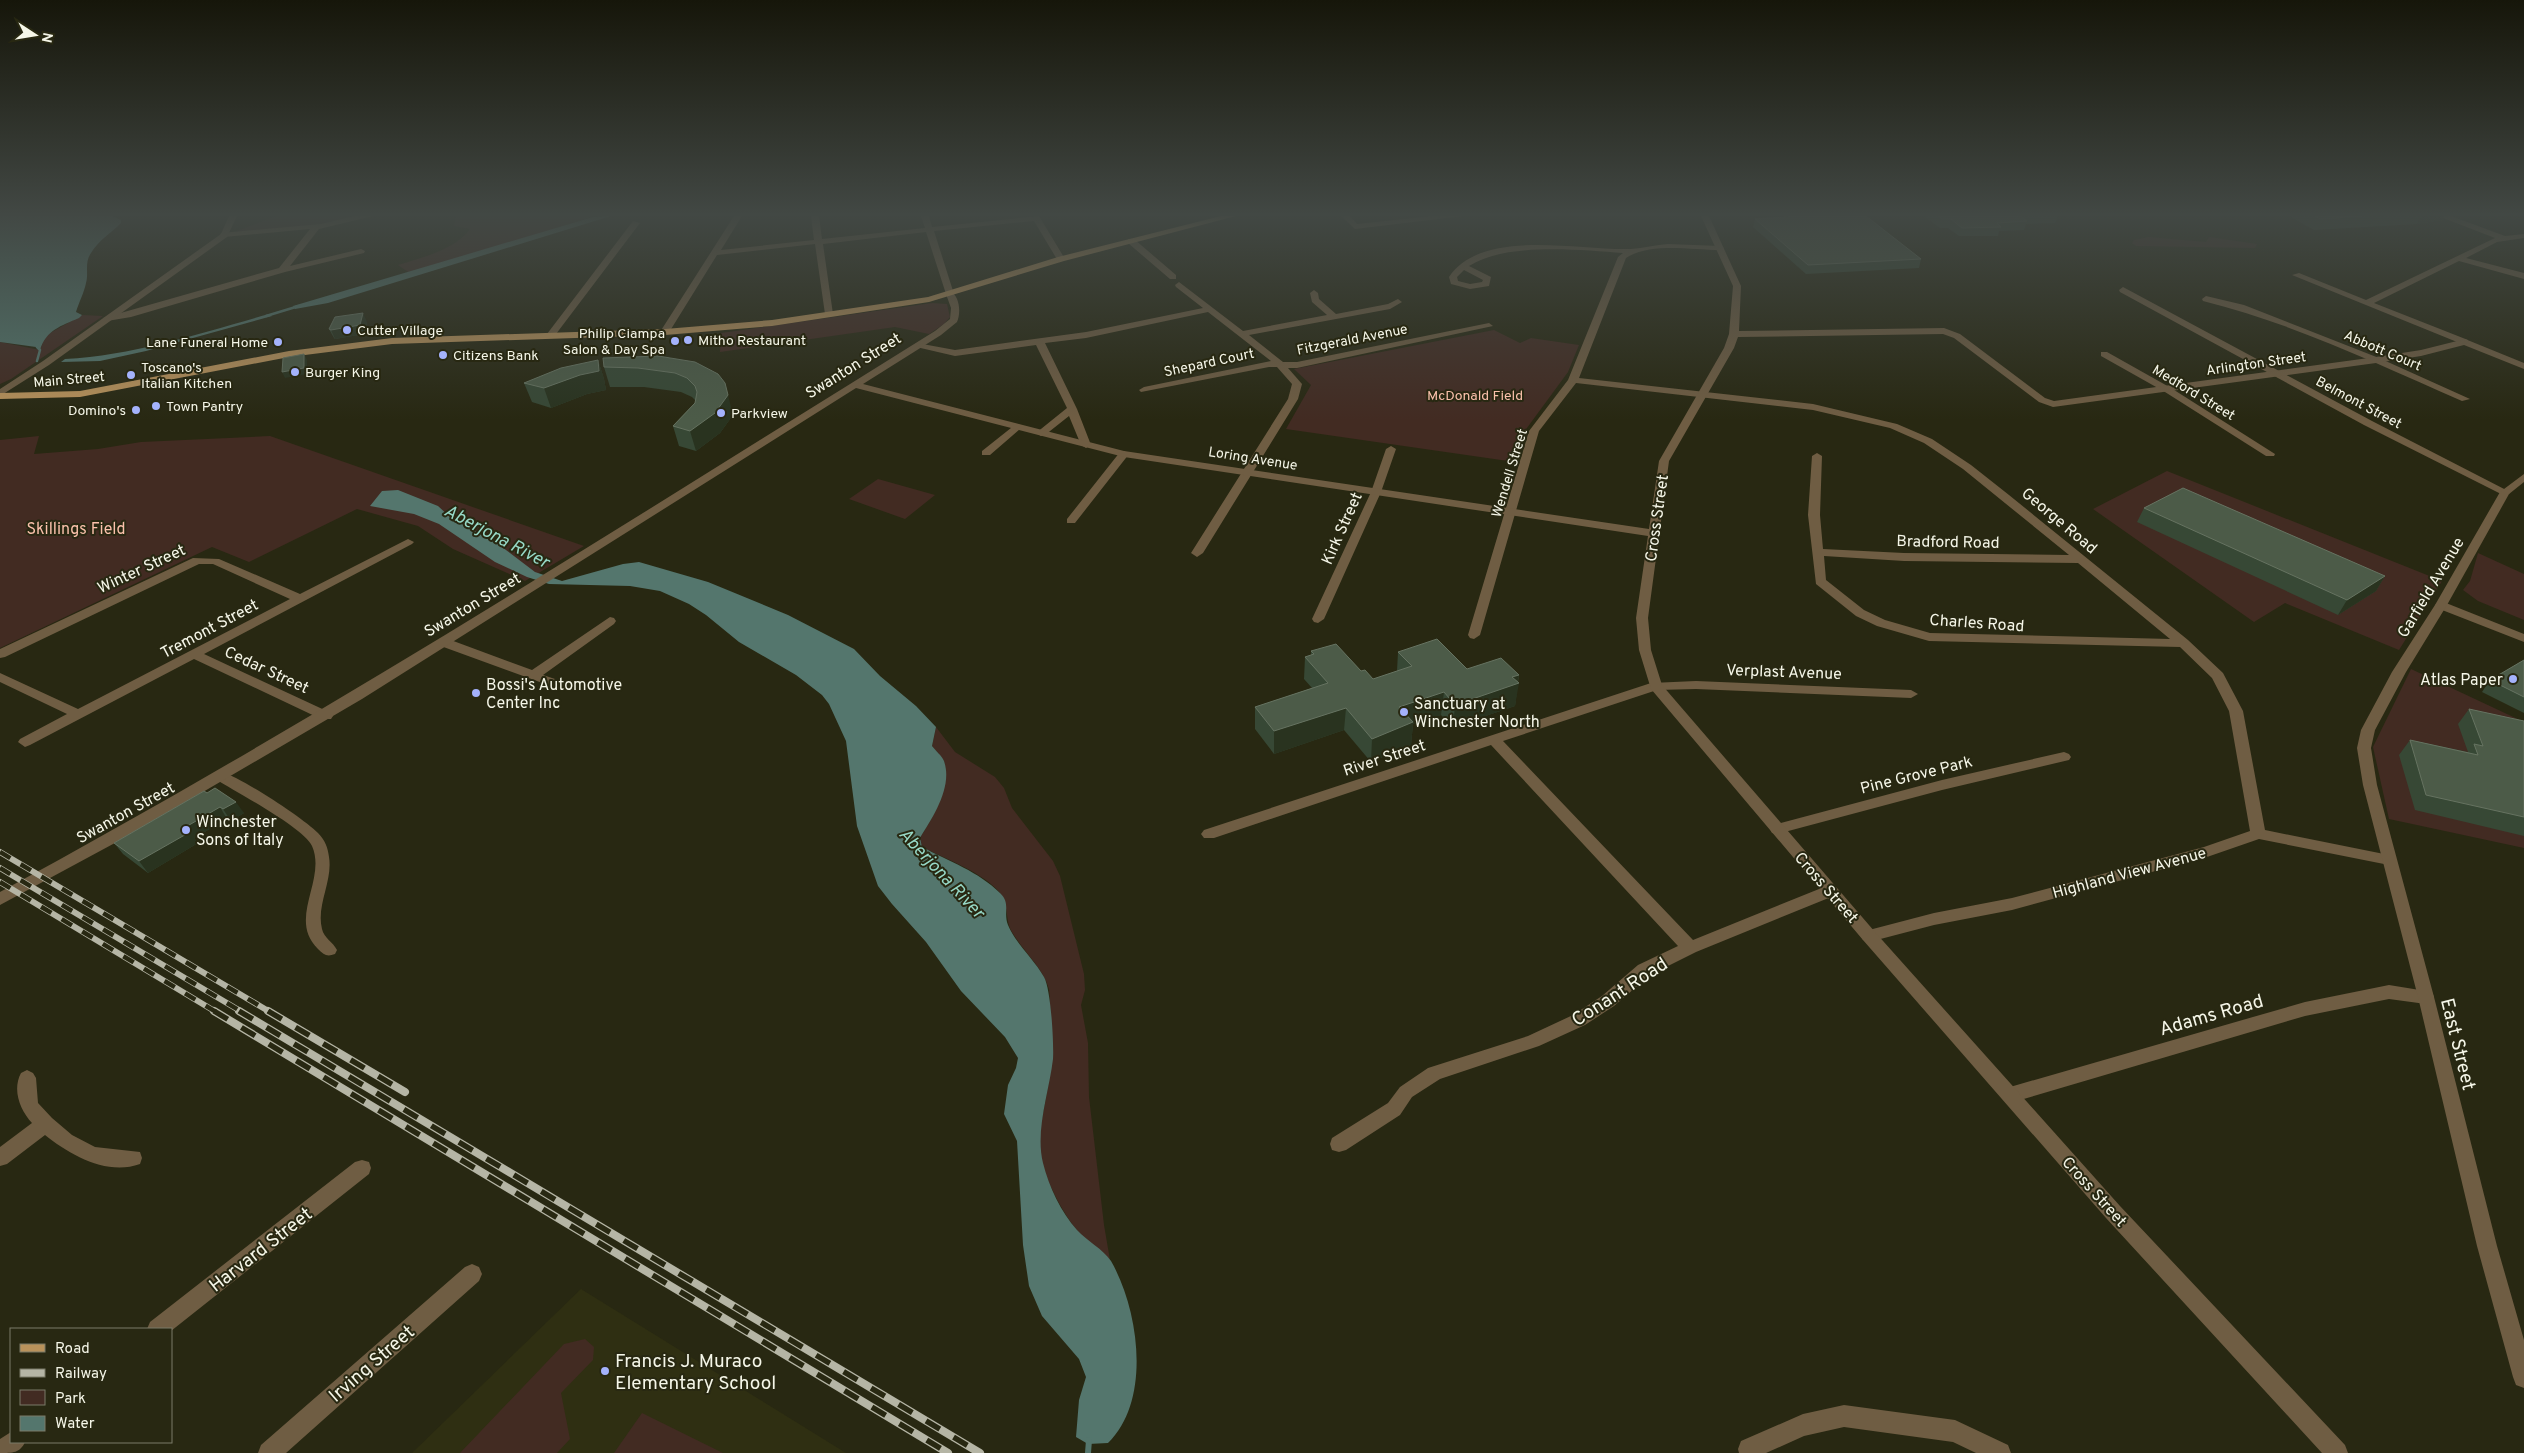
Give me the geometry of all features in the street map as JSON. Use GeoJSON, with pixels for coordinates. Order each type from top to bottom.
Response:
{"type":"FeatureCollection","features":[{"type":"Feature","properties":{"kind":"main road","name":"Main Street"},"geometry":{"type":"LineString","coordinates":[[0,395],[80,394],[343,346],[425,339],[665,332],[722,328],[829,314],[950,294],[983,284]]}},
{"type":"Feature","properties":{"kind":"street"},"geometry":{"type":"LineString","coordinates":[[0,395],[156,284]]}},
{"type":"Feature","properties":{"kind":"street"},"geometry":{"type":"LineString","coordinates":[[107,318],[128,315],[235,284]]}},
{"type":"Feature","properties":{"kind":"street"},"geometry":{"type":"LineString","coordinates":[[550,336],[590,284]]}},
{"type":"Feature","properties":{"kind":"street"},"geometry":{"type":"LineString","coordinates":[[665,332],[696,284]]}},
{"type":"Feature","properties":{"kind":"street"},"geometry":{"type":"LineString","coordinates":[[825,284],[829,314]]}},
{"type":"Feature","properties":{"kind":"street"},"geometry":{"type":"LineString","coordinates":[[947,284],[950,294]]}},
{"type":"Feature","properties":{"kind":"street"},"geometry":{"type":"LineString","coordinates":[[1179,284],[1279,364],[1297,384],[1294,399],[1197,553]]}},
{"type":"Feature","properties":{"kind":"street","name":"Wendell Street"},"geometry":{"type":"LineString","coordinates":[[1474,635],[1512,512],[1534,431],[1573,380],[1611,284]]}},
{"type":"Feature","properties":{"kind":"street","name":"Cross Street"},"geometry":{"type":"LineString","coordinates":[[1735,284],[1737,288],[1734,334],[1728,348],[1664,461],[1642,618],[1645,650],[1656,686],[1869,936],[2113,1212],[2337,1453]]}},
{"type":"Feature","properties":{"kind":"street"},"geometry":{"type":"LineString","coordinates":[[2318,284],[2524,366]]}},
{"type":"Feature","properties":{"kind":"street"},"geometry":{"type":"LineString","coordinates":[[2366,303],[2405,284]]}},
{"type":"Feature","properties":{"kind":"street","name":"Belmont Street"},"geometry":{"type":"LineString","coordinates":[[2123,290],[2275,374],[2505,492]]}},
{"type":"Feature","properties":{"kind":"street"},"geometry":{"type":"LineString","coordinates":[[1314,293],[1315,300],[1333,316]]}},
{"type":"Feature","properties":{"kind":"street","name":"Swanton Street"},"geometry":{"type":"LineString","coordinates":[[0,900],[222,777],[326,716],[917,346],[954,320],[955,308],[950,294]]}},
{"type":"Feature","properties":{"kind":"street","name":"Abbott Court"},"geometry":{"type":"LineString","coordinates":[[2206,299],[2241,307],[2376,360],[2465,400]]}},
{"type":"Feature","properties":{"kind":"street"},"geometry":{"type":"LineString","coordinates":[[1241,334],[1390,306],[1398,302]]}},
{"type":"Feature","properties":{"kind":"street"},"geometry":{"type":"LineString","coordinates":[[917,346],[955,353],[1086,334],[1210,310]]}},
{"type":"Feature","properties":{"kind":"street","name":"Fitzgerald Avenue"},"geometry":{"type":"LineString","coordinates":[[1279,364],[1297,365],[1489,326]]}},
{"type":"Feature","properties":{"kind":"street","name":"Arlington Street"},"geometry":{"type":"LineString","coordinates":[[1734,334],[1934,330],[1950,333],[2050,403],[2081,402],[2376,360],[2422,353],[2464,342]]}},
{"type":"Feature","properties":{"kind":"street"},"geometry":{"type":"LineString","coordinates":[[1039,341],[1072,409],[1086,445]]}},
{"type":"Feature","properties":{"kind":"street","name":"Medford Street"},"geometry":{"type":"LineString","coordinates":[[2104,354],[2168,390],[2270,454]]}},
{"type":"Feature","properties":{"kind":"street","name":"Shepard Court"},"geometry":{"type":"LineString","coordinates":[[1144,390],[1279,364]]}},
{"type":"Feature","properties":{"kind":"street"},"geometry":{"type":"LineString","coordinates":[[1573,380],[1701,395]]}},
{"type":"Feature","properties":{"kind":"street","name":"Loring Avenue"},"geometry":{"type":"LineString","coordinates":[[855,385],[1124,454],[1653,533]]}},
{"type":"Feature","properties":{"kind":"street","name":"George Road"},"geometry":{"type":"LineString","coordinates":[[1701,395],[1813,407],[1861,417],[1902,430],[1928,441],[1967,467],[2183,643],[2218,676],[2236,711],[2251,785],[2258,834]]}},
{"type":"Feature","properties":{"kind":"street"},"geometry":{"type":"LineString","coordinates":[[1042,433],[1072,409]]}},
{"type":"Feature","properties":{"kind":"street"},"geometry":{"type":"LineString","coordinates":[[986,453],[1016,427]]}},
{"type":"Feature","properties":{"kind":"street","name":"Kirk Street"},"geometry":{"type":"LineString","coordinates":[[1318,619],[1376,492],[1391,450]]}},
{"type":"Feature","properties":{"kind":"street"},"geometry":{"type":"LineString","coordinates":[[1071,521],[1124,454]]}},
{"type":"Feature","properties":{"kind":"street","name":"Charles Road"},"geometry":{"type":"LineString","coordinates":[[1817,456],[1814,515],[1820,581],[1840,599],[1860,613],[1881,623],[1928,637],[2006,641],[2183,643]]}},
{"type":"Feature","properties":{"kind":"street","name":"Garfield Avenue"},"geometry":{"type":"LineString","coordinates":[[2372,722],[2411,651],[2441,605],[2505,492],[2524,477]]}},
{"type":"Feature","properties":{"kind":"street","name":"Tremont Street"},"geometry":{"type":"LineString","coordinates":[[25,742],[408,542]]}},
{"type":"Feature","properties":{"kind":"street","name":"Bradford Road"},"geometry":{"type":"LineString","coordinates":[[1817,552],[1904,557],[2079,559]]}},
{"type":"Feature","properties":{"kind":"street","name":"Winter Street"},"geometry":{"type":"LineString","coordinates":[[0,654],[197,560],[215,561],[299,598]]}},
{"type":"Feature","properties":{"kind":"street"},"geometry":{"type":"LineString","coordinates":[[2441,605],[2524,638]]}},
{"type":"Feature","properties":{"kind":"street"},"geometry":{"type":"LineString","coordinates":[[534,675],[610,621]]}},
{"type":"Feature","properties":{"kind":"street"},"geometry":{"type":"LineString","coordinates":[[443,642],[559,685]]}},
{"type":"Feature","properties":{"kind":"street","name":"Cedar Street"},"geometry":{"type":"LineString","coordinates":[[193,654],[326,716]]}},
{"type":"Feature","properties":{"kind":"street"},"geometry":{"type":"LineString","coordinates":[[0,677],[77,714]]}},
{"type":"Feature","properties":{"kind":"street","name":"Verplast Avenue"},"geometry":{"type":"LineString","coordinates":[[1656,686],[1696,685],[1911,694]]}},
{"type":"Feature","properties":{"kind":"street","name":"River Street"},"geometry":{"type":"LineString","coordinates":[[1209,834],[1656,686]]}},
{"type":"Feature","properties":{"kind":"street","name":"East Street"},"geometry":{"type":"LineString","coordinates":[[2372,722],[2364,738],[2370,785],[2426,997],[2487,1246],[2524,1377]]}},
{"type":"Feature","properties":{"kind":"street"},"geometry":{"type":"LineString","coordinates":[[1494,740],[1690,948]]}},
{"type":"Feature","properties":{"kind":"street","name":"Pine Grove Park"},"geometry":{"type":"LineString","coordinates":[[1777,829],[1942,785],[2064,757]]}},
{"type":"Feature","properties":{"kind":"street"},"geometry":{"type":"LineString","coordinates":[[222,777],[279,814],[296,821],[319,845],[322,872],[312,922],[316,936],[329,950]]}},
{"type":"Feature","properties":{"kind":"street"},"geometry":{"type":"LineString","coordinates":[[2258,834],[2389,860]]}},
{"type":"Feature","properties":{"kind":"street","name":"Highland View Avenue"},"geometry":{"type":"LineString","coordinates":[[1869,936],[1934,919],[2021,901],[2207,852],[2258,834]]}},
{"type":"Feature","properties":{"kind":"street","name":"Conant Road"},"geometry":{"type":"LineString","coordinates":[[1338,1144],[1394,1109],[1406,1092],[1434,1073],[1533,1041],[1579,1020],[1608,1001],[1644,970],[1690,948],[1830,891]]}},
{"type":"Feature","properties":{"kind":"street","name":"Adams Road"},"geometry":{"type":"LineString","coordinates":[[2010,1095],[2305,1009],[2389,992],[2426,997]]}},
{"type":"Feature","properties":{"kind":"street"},"geometry":{"type":"LineString","coordinates":[[27,1078],[26,1088],[30,1109],[45,1124],[87,1154],[114,1159],[133,1158]]}},
{"type":"Feature","properties":{"kind":"street"},"geometry":{"type":"LineString","coordinates":[[0,1158],[45,1124]]}},
{"type":"Feature","properties":{"kind":"street","name":"Harvard Street"},"geometry":{"type":"LineString","coordinates":[[158,1328],[362,1168]]}},
{"type":"Feature","properties":{"kind":"street","name":"Irving Street"},"geometry":{"type":"LineString","coordinates":[[269,1453],[472,1274]]}},
{"type":"Feature","properties":{"kind":"street"},"geometry":{"type":"LineString","coordinates":[[1750,1449],[1803,1425],[1844,1416],[1955,1431],[2000,1453]]}},
{"type":"Feature","properties":{"kind":"street"},"geometry":{"type":"LineString","coordinates":[[0,1453],[13,1443]]}},
{"type":"Feature","properties":{"kind":"shaded area","name":"Francis J. Muraco Elementary School"},"geometry":{"type":"Polygon","coordinates":[[[581,1289],[846,1453],[412,1453],[581,1289]]]}},
{"type":"Feature","properties":{"kind":"green space"},"geometry":{"type":"Polygon","coordinates":[[[932,303],[947,304],[950,317],[944,324],[929,334],[895,327],[720,352],[721,333],[932,303]]]}},
{"type":"Feature","properties":{"kind":"green space"},"geometry":{"type":"Polygon","coordinates":[[[82,315],[103,316],[11,379],[0,384],[0,342],[40,350],[45,336],[82,315]]]}},
{"type":"Feature","properties":{"kind":"green space","name":"McDonald Field"},"geometry":{"type":"Polygon","coordinates":[[[1494,330],[1520,343],[1531,338],[1579,345],[1568,372],[1524,432],[1515,462],[1286,429],[1311,385],[1294,369],[1494,330]]]}},
{"type":"Feature","properties":{"kind":"green space","name":"Skillings Field"},"geometry":{"type":"Polygon","coordinates":[[[39,436],[34,454],[98,449],[141,442],[270,436],[584,546],[525,581],[453,549],[418,526],[357,509],[249,562],[212,547],[0,648],[0,440],[39,436]]]}},
{"type":"Feature","properties":{"kind":"green space"},"geometry":{"type":"Polygon","coordinates":[[[2167,471],[2442,581],[2399,650],[2285,603],[2254,622],[2093,509],[2167,471]]]}},
{"type":"Feature","properties":{"kind":"green space"},"geometry":{"type":"Polygon","coordinates":[[[878,479],[935,495],[905,519],[849,499],[878,479]]]}},
{"type":"Feature","properties":{"kind":"green space"},"geometry":{"type":"Polygon","coordinates":[[[2478,553],[2524,574],[2524,620],[2478,601],[2463,590],[2470,581],[2478,553]]]}},
{"type":"Feature","properties":{"kind":"green space"},"geometry":{"type":"Polygon","coordinates":[[[2411,669],[2524,722],[2524,848],[2389,819],[2373,747],[2411,669]]]}},
{"type":"Feature","properties":{"kind":"green space"},"geometry":{"type":"Polygon","coordinates":[[[936,727],[955,752],[995,777],[1004,788],[1012,808],[1053,861],[1060,876],[1084,974],[1085,990],[1081,1005],[1088,1043],[1089,1097],[1110,1260],[1084,1238],[1063,1210],[1050,1185],[1041,1159],[1039,1136],[1052,1053],[1049,989],[1046,981],[1012,932],[1008,923],[1005,902],[1000,893],[975,873],[922,847],[920,838],[939,802],[945,781],[944,761],[932,746],[936,727]]]}},
{"type":"Feature","properties":{"kind":"green space"},"geometry":{"type":"Polygon","coordinates":[[[585,1339],[594,1347],[593,1360],[561,1393],[570,1439],[557,1453],[460,1453],[564,1344],[585,1339]]]}},
{"type":"Feature","properties":{"kind":"green space"},"geometry":{"type":"Polygon","coordinates":[[[642,1413],[723,1453],[614,1453],[642,1413]]]}},
{"type":"Feature","properties":{"kind":"water"},"geometry":{"type":"Polygon","coordinates":[[[0,284],[86,284],[76,312],[82,315],[50,333],[40,350],[36,347],[0,342],[0,284]]]}},
{"type":"Feature","properties":{"kind":"water"},"geometry":{"type":"Polygon","coordinates":[[[368,284],[390,284],[328,303],[295,309],[293,306],[368,284]]]}},
{"type":"Feature","properties":{"kind":"water"},"geometry":{"type":"Polygon","coordinates":[[[269,314],[272,316],[146,351],[100,361],[61,362],[65,359],[91,357],[143,348],[269,314]]]}},
{"type":"Feature","properties":{"kind":"water"},"geometry":{"type":"Polygon","coordinates":[[[398,490],[438,506],[451,518],[498,544],[535,572],[562,581],[623,564],[639,562],[708,582],[788,615],[854,649],[880,676],[916,706],[936,727],[932,746],[944,761],[946,781],[940,801],[920,838],[922,847],[973,873],[1000,893],[1006,904],[1007,921],[1011,932],[1044,977],[1050,1004],[1053,1059],[1042,1125],[1041,1150],[1043,1163],[1052,1190],[1061,1207],[1077,1230],[1111,1261],[1121,1281],[1129,1304],[1134,1329],[1136,1379],[1131,1403],[1122,1425],[1108,1443],[1088,1444],[1076,1437],[1079,1400],[1086,1377],[1079,1359],[1042,1316],[1029,1286],[1023,1245],[1017,1141],[1004,1114],[1008,1085],[1016,1068],[1018,1058],[1005,1037],[961,991],[926,942],[878,886],[857,826],[846,741],[829,704],[822,695],[796,675],[739,642],[706,615],[689,604],[660,591],[630,586],[549,584],[527,577],[495,562],[439,524],[414,514],[370,506],[382,491],[398,490]]]}},
{"type":"Feature","properties":{"kind":"building"},"geometry":{"type":"Polygon","coordinates":[[[363,313],[360,325],[329,329],[335,317],[363,313]]]}},
{"type":"Feature","properties":{"kind":"building"},"geometry":{"type":"Polygon","coordinates":[[[304,354],[304,368],[282,372],[283,358],[304,354]]]}},
{"type":"Feature","properties":{"kind":"building"},"geometry":{"type":"Polygon","coordinates":[[[658,356],[695,362],[718,374],[725,383],[728,395],[715,413],[690,431],[673,426],[695,403],[697,392],[695,386],[687,378],[675,373],[638,368],[604,367],[603,358],[658,356]]]}},
{"type":"Feature","properties":{"kind":"building"},"geometry":{"type":"Polygon","coordinates":[[[598,360],[599,371],[580,375],[544,388],[524,383],[561,368],[598,360]]]}},
{"type":"Feature","properties":{"kind":"building"},"geometry":{"type":"Polygon","coordinates":[[[2183,488],[2385,576],[2347,600],[2144,508],[2183,488]]]}},
{"type":"Feature","properties":{"kind":"building"},"geometry":{"type":"Polygon","coordinates":[[[1437,639],[1467,669],[1501,658],[1519,675],[1512,677],[1519,683],[1455,705],[1444,692],[1399,707],[1413,722],[1372,739],[1346,708],[1274,731],[1255,707],[1328,683],[1305,657],[1314,654],[1311,651],[1336,644],[1361,671],[1365,670],[1373,679],[1412,666],[1398,652],[1437,639]]]}},
{"type":"Feature","properties":{"kind":"building"},"geometry":{"type":"Polygon","coordinates":[[[2524,660],[2524,697],[2490,680],[2524,660]]]}},
{"type":"Feature","properties":{"kind":"building"},"geometry":{"type":"Polygon","coordinates":[[[2469,709],[2524,721],[2524,817],[2426,795],[2410,740],[2478,755],[2474,744],[2483,746],[2469,709]]]}},
{"type":"Feature","properties":{"kind":"building"},"geometry":{"type":"Polygon","coordinates":[[[215,788],[236,802],[223,809],[220,807],[184,828],[190,832],[139,861],[114,843],[204,791],[207,793],[215,788]]]}},
{"type":"Feature","properties":{"kind":"waterway"},"geometry":{"type":"LineString","coordinates":[[266,316],[299,306]]}},
{"type":"Feature","properties":{"kind":"waterway"},"geometry":{"type":"LineString","coordinates":[[37,347],[40,350],[37,361]]}},
{"type":"Feature","properties":{"kind":"waterway","name":"Aberjona River"},"geometry":{"type":"LineString","coordinates":[[1088,1453],[1089,1440]]}},
{"type":"Feature","properties":{"kind":"railway"},"geometry":{"type":"LineString","coordinates":[[0,852],[270,1012]]}},
{"type":"Feature","properties":{"kind":"railway"},"geometry":{"type":"LineString","coordinates":[[0,868],[242,1012]]}},
{"type":"Feature","properties":{"kind":"railway"},"geometry":{"type":"LineString","coordinates":[[0,882],[216,1012]]}},
{"type":"Feature","properties":{"kind":"railway"},"geometry":{"type":"LineString","coordinates":[[214,1011],[948,1453]]}},
{"type":"Feature","properties":{"kind":"railway"},"geometry":{"type":"LineString","coordinates":[[239,1011],[980,1453]]}},
{"type":"Feature","properties":{"kind":"railway"},"geometry":{"type":"LineString","coordinates":[[268,1011],[405,1092]]}},
{"type":"Feature","properties":{"kind":"place","name":"Cutter Village"},"geometry":{"type":"Point","coordinates":[347,330]}},
{"type":"Feature","properties":{"kind":"place","name":"Mitho Restaurant"},"geometry":{"type":"Point","coordinates":[688,340]}},
{"type":"Feature","properties":{"kind":"place","name":"Philip Ciampa Salon & Day Spa"},"geometry":{"type":"Point","coordinates":[675,341]}},
{"type":"Feature","properties":{"kind":"place","name":"Lane Funeral Home"},"geometry":{"type":"Point","coordinates":[278,342]}},
{"type":"Feature","properties":{"kind":"place","name":"Citizens Bank"},"geometry":{"type":"Point","coordinates":[443,355]}},
{"type":"Feature","properties":{"kind":"place","name":"Burger King"},"geometry":{"type":"Point","coordinates":[295,372]}},
{"type":"Feature","properties":{"kind":"place","name":"Toscano's Italian Kitchen"},"geometry":{"type":"Point","coordinates":[131,375]}},
{"type":"Feature","properties":{"kind":"place","name":"Town Pantry"},"geometry":{"type":"Point","coordinates":[156,406]}},
{"type":"Feature","properties":{"kind":"place","name":"Domino's"},"geometry":{"type":"Point","coordinates":[136,410]}},
{"type":"Feature","properties":{"kind":"place","name":"Parkview"},"geometry":{"type":"Point","coordinates":[721,413]}},
{"type":"Feature","properties":{"kind":"place","name":"Atlas Paper"},"geometry":{"type":"Point","coordinates":[2513,679]}},
{"type":"Feature","properties":{"kind":"place","name":"Bossi's Automotive Center Inc"},"geometry":{"type":"Point","coordinates":[476,693]}},
{"type":"Feature","properties":{"kind":"place","name":"Sanctuary at Winchester North"},"geometry":{"type":"Point","coordinates":[1404,712]}},
{"type":"Feature","properties":{"kind":"place","name":"Winchester Sons of Italy"},"geometry":{"type":"Point","coordinates":[186,830]}},
{"type":"Feature","properties":{"kind":"place","name":"Francis J. Muraco Elementary School"},"geometry":{"type":"Point","coordinates":[605,1371]}}]}
